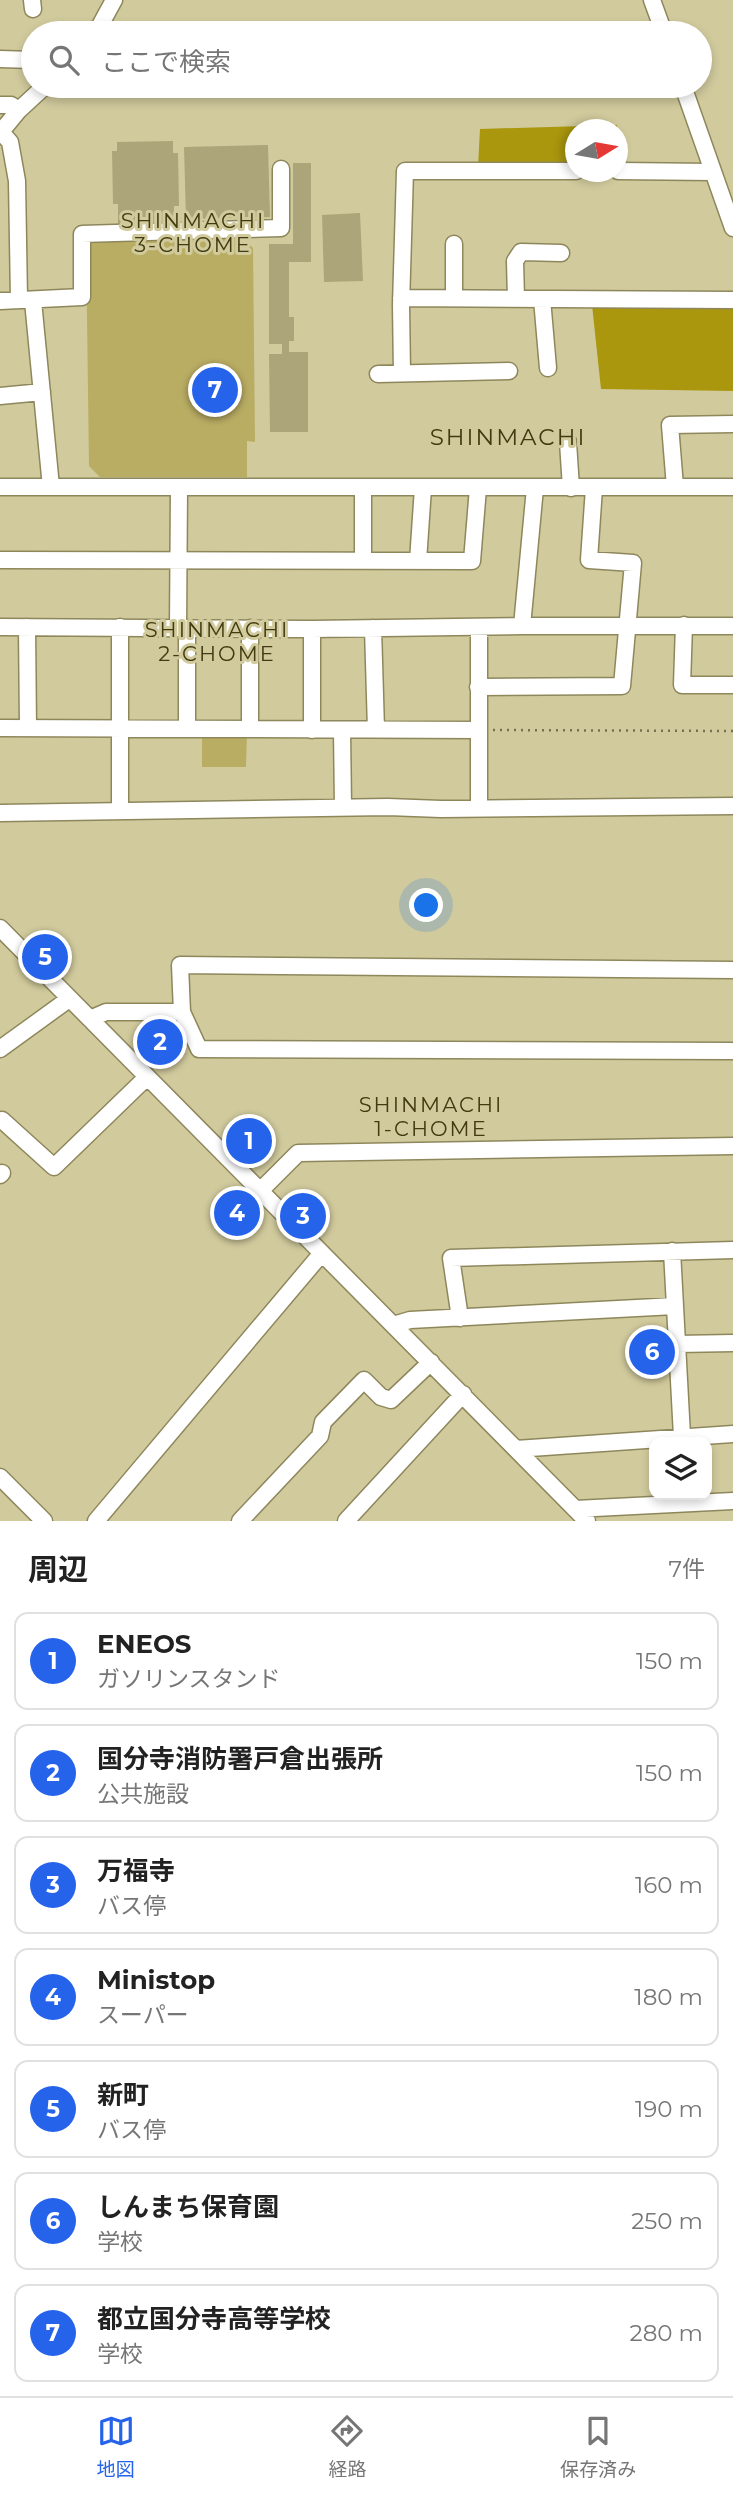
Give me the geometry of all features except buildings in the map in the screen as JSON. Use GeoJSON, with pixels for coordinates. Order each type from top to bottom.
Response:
{"type":"FeatureCollection","features":[{"type":"Feature","properties":{"kind":"street"},"geometry":{"type":"LineString","coordinates":[[103,21],[114,0]]}},
{"type":"Feature","properties":{"kind":"street"},"geometry":{"type":"LineString","coordinates":[[652,0],[660,21]]}},
{"type":"Feature","properties":{"kind":"street"},"geometry":{"type":"LineString","coordinates":[[0,59],[21,60]]}},
{"type":"Feature","properties":{"kind":"street"},"geometry":{"type":"LineString","coordinates":[[32,98],[1,133],[10,142],[17,181],[26,300],[42,392],[51,487]]}},
{"type":"Feature","properties":{"kind":"street"},"geometry":{"type":"LineString","coordinates":[[687,98],[733,228]]}},
{"type":"Feature","properties":{"kind":"street"},"geometry":{"type":"LineString","coordinates":[[0,105],[11,105],[19,110]]}},
{"type":"Feature","properties":{"kind":"street"},"geometry":{"type":"LineString","coordinates":[[0,301],[82,297],[82,234],[281,228],[281,169]]}},
{"type":"Feature","properties":{"kind":"street"},"geometry":{"type":"LineString","coordinates":[[402,373],[401,298],[405,171],[565,171]]}},
{"type":"Feature","properties":{"kind":"street"},"geometry":{"type":"LineString","coordinates":[[628,171],[713,172]]}},
{"type":"Feature","properties":{"kind":"street"},"geometry":{"type":"LineString","coordinates":[[453,298],[454,244]]}},
{"type":"Feature","properties":{"kind":"street"},"geometry":{"type":"LineString","coordinates":[[516,299],[515,261],[521,252],[553,249]]}},
{"type":"Feature","properties":{"kind":"street"},"geometry":{"type":"LineString","coordinates":[[401,298],[733,300]]}},
{"type":"Feature","properties":{"kind":"street"},"geometry":{"type":"LineString","coordinates":[[542,299],[548,368]]}},
{"type":"Feature","properties":{"kind":"street"},"geometry":{"type":"LineString","coordinates":[[378,374],[509,371]]}},
{"type":"Feature","properties":{"kind":"street"},"geometry":{"type":"LineString","coordinates":[[0,396],[42,392]]}},
{"type":"Feature","properties":{"kind":"street"},"geometry":{"type":"LineString","coordinates":[[675,487],[670,425],[733,424]]}},
{"type":"Feature","properties":{"kind":"street"},"geometry":{"type":"LineString","coordinates":[[568,442],[571,488]]}},
{"type":"Feature","properties":{"kind":"street"},"geometry":{"type":"LineString","coordinates":[[0,487],[733,487]]}},
{"type":"Feature","properties":{"kind":"street"},"geometry":{"type":"LineString","coordinates":[[179,488],[179,559],[187,728]]}},
{"type":"Feature","properties":{"kind":"street"},"geometry":{"type":"LineString","coordinates":[[363,488],[363,560]]}},
{"type":"Feature","properties":{"kind":"street"},"geometry":{"type":"LineString","coordinates":[[418,561],[423,488]]}},
{"type":"Feature","properties":{"kind":"street"},"geometry":{"type":"LineString","coordinates":[[0,560],[472,561],[478,488]]}},
{"type":"Feature","properties":{"kind":"street"},"geometry":{"type":"LineString","coordinates":[[522,626],[535,488]]}},
{"type":"Feature","properties":{"kind":"street"},"geometry":{"type":"LineString","coordinates":[[478,687],[622,686],[633,563],[589,561],[594,488]]}},
{"type":"Feature","properties":{"kind":"street"},"geometry":{"type":"LineString","coordinates":[[684,625],[682,685],[733,684]]}},
{"type":"Feature","properties":{"kind":"street"},"geometry":{"type":"LineString","coordinates":[[0,626],[312,629],[733,626]]}},
{"type":"Feature","properties":{"kind":"street"},"geometry":{"type":"LineString","coordinates":[[27,627],[28,728]]}},
{"type":"Feature","properties":{"kind":"street"},"geometry":{"type":"LineString","coordinates":[[120,627],[120,811]]}},
{"type":"Feature","properties":{"kind":"street"},"geometry":{"type":"LineString","coordinates":[[479,627],[479,809]]}},
{"type":"Feature","properties":{"kind":"street"},"geometry":{"type":"LineString","coordinates":[[250,628],[250,728]]}},
{"type":"Feature","properties":{"kind":"street"},"geometry":{"type":"LineString","coordinates":[[373,628],[376,730]]}},
{"type":"Feature","properties":{"kind":"street"},"geometry":{"type":"LineString","coordinates":[[312,629],[312,730]]}},
{"type":"Feature","properties":{"kind":"street"},"geometry":{"type":"LineString","coordinates":[[0,728],[479,730]]}},
{"type":"Feature","properties":{"kind":"street"},"geometry":{"type":"LineString","coordinates":[[342,730],[343,807]]}},
{"type":"Feature","properties":{"kind":"street"},"geometry":{"type":"LineString","coordinates":[[0,813],[343,807],[479,809],[733,806]]}},
{"type":"Feature","properties":{"kind":"street"},"geometry":{"type":"LineString","coordinates":[[0,928],[587,1521]]}},
{"type":"Feature","properties":{"kind":"street"},"geometry":{"type":"LineString","coordinates":[[733,970],[180,965],[182,1012],[199,1049],[733,1051]]}},
{"type":"Feature","properties":{"kind":"street"},"geometry":{"type":"LineString","coordinates":[[0,1049],[69,999]]}},
{"type":"Feature","properties":{"kind":"street"},"geometry":{"type":"LineString","coordinates":[[90,1019],[106,1012],[182,1012]]}},
{"type":"Feature","properties":{"kind":"street"},"geometry":{"type":"LineString","coordinates":[[2,1120],[54,1167],[147,1077]]}},
{"type":"Feature","properties":{"kind":"street"},"geometry":{"type":"LineString","coordinates":[[260,1191],[298,1153],[733,1146]]}},
{"type":"Feature","properties":{"kind":"street"},"geometry":{"type":"LineString","coordinates":[[460,1318],[451,1258],[733,1250]]}},
{"type":"Feature","properties":{"kind":"street"},"geometry":{"type":"LineString","coordinates":[[672,1251],[682,1436]]}},
{"type":"Feature","properties":{"kind":"street"},"geometry":{"type":"LineString","coordinates":[[96,1521],[322,1253]]}},
{"type":"Feature","properties":{"kind":"street"},"geometry":{"type":"LineString","coordinates":[[393,1325],[410,1320],[675,1306]]}},
{"type":"Feature","properties":{"kind":"street"},"geometry":{"type":"LineString","coordinates":[[677,1344],[733,1343]]}},
{"type":"Feature","properties":{"kind":"street"},"geometry":{"type":"LineString","coordinates":[[240,1521],[320,1436],[323,1422],[364,1380],[381,1397],[391,1400],[431,1362]]}},
{"type":"Feature","properties":{"kind":"street"},"geometry":{"type":"LineString","coordinates":[[346,1521],[463,1394]]}},
{"type":"Feature","properties":{"kind":"street"},"geometry":{"type":"LineString","coordinates":[[516,1449],[733,1434]]}},
{"type":"Feature","properties":{"kind":"street"},"geometry":{"type":"LineString","coordinates":[[0,1477],[44,1521]]}},
{"type":"Feature","properties":{"kind":"street"},"geometry":{"type":"LineString","coordinates":[[575,1509],[733,1501]]}},
{"type":"Feature","properties":{"kind":"path"},"geometry":{"type":"LineString","coordinates":[[479,730],[733,732]]}},
{"type":"Feature","properties":{"kind":"shaded area"},"geometry":{"type":"Polygon","coordinates":[[[565,127],[565,163],[478,167],[480,129],[565,127]]]}},
{"type":"Feature","properties":{"kind":"shaded area"},"geometry":{"type":"Polygon","coordinates":[[[243,238],[253,248],[255,442],[247,441],[247,477],[100,477],[89,466],[86,240],[243,238]]]}},
{"type":"Feature","properties":{"kind":"shaded area"},"geometry":{"type":"Polygon","coordinates":[[[733,301],[733,391],[601,389],[592,305],[733,301]]]}},
{"type":"Feature","properties":{"kind":"shaded area"},"geometry":{"type":"Polygon","coordinates":[[[202,731],[247,731],[246,767],[202,767],[202,731]]]}},
{"type":"Feature","properties":{"kind":"place","name":"都立国分寺高等学校"},"geometry":{"type":"Point","coordinates":[215,390]}},
{"type":"Feature","properties":{"kind":"place","name":"新町"},"geometry":{"type":"Point","coordinates":[45,957]}},
{"type":"Feature","properties":{"kind":"place","name":"国分寺消防署戸倉出張所"},"geometry":{"type":"Point","coordinates":[160,1042]}},
{"type":"Feature","properties":{"kind":"place","name":"ENEOS"},"geometry":{"type":"Point","coordinates":[249,1141]}},
{"type":"Feature","properties":{"kind":"place","name":"Ministop"},"geometry":{"type":"Point","coordinates":[237,1213]}},
{"type":"Feature","properties":{"kind":"place","name":"万福寺"},"geometry":{"type":"Point","coordinates":[303,1216]}},
{"type":"Feature","properties":{"kind":"place","name":"しんまち保育園"},"geometry":{"type":"Point","coordinates":[652,1352]}},
{"type":"Feature","properties":{"kind":"district","name":"SHINMACHI 3-CHOME"},"geometry":{"type":"Point","coordinates":[193,233]}},
{"type":"Feature","properties":{"kind":"district","name":"SHINMACHI"},"geometry":{"type":"Point","coordinates":[508,437]}},
{"type":"Feature","properties":{"kind":"district","name":"SHINMACHI 2-CHOME"},"geometry":{"type":"Point","coordinates":[217,642]}},
{"type":"Feature","properties":{"kind":"district","name":"SHINMACHI 1-CHOME"},"geometry":{"type":"Point","coordinates":[431,1117]}}]}
